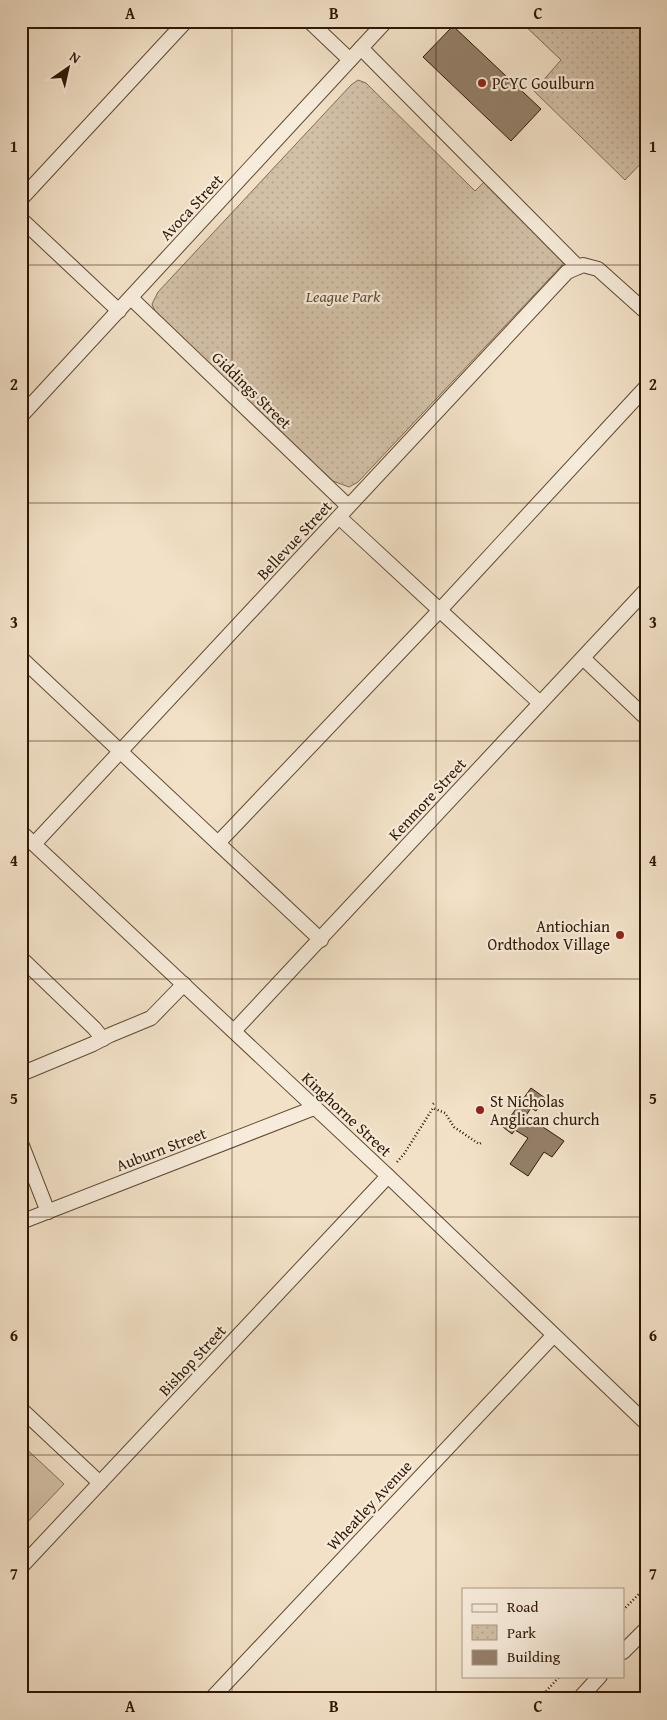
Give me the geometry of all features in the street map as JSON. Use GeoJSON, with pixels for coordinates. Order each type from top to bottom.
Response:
{"type":"FeatureCollection","features":[{"type":"Feature","properties":{"kind":"street"},"geometry":{"type":"LineString","coordinates":[[21,199],[186,21]]}},
{"type":"Feature","properties":{"kind":"street"},"geometry":{"type":"LineString","coordinates":[[309,21],[350,60]]}},
{"type":"Feature","properties":{"kind":"street","name":"Avoca Street"},"geometry":{"type":"LineString","coordinates":[[21,416],[386,21]]}},
{"type":"Feature","properties":{"kind":"street"},"geometry":{"type":"LineString","coordinates":[[361,48],[580,266],[598,269],[646,312]]}},
{"type":"Feature","properties":{"kind":"street"},"geometry":{"type":"LineString","coordinates":[[21,219],[119,311]]}},
{"type":"Feature","properties":{"kind":"street","name":"Bellevue Street"},"geometry":{"type":"LineString","coordinates":[[34,844],[122,752],[555,283],[567,272],[580,266]]}},
{"type":"Feature","properties":{"kind":"street","name":"Giddings Street"},"geometry":{"type":"LineString","coordinates":[[131,298],[440,611],[540,703]]}},
{"type":"Feature","properties":{"kind":"street"},"geometry":{"type":"LineString","coordinates":[[218,843],[440,611],[646,386]]}},
{"type":"Feature","properties":{"kind":"street","name":"Kenmore Street"},"geometry":{"type":"LineString","coordinates":[[234,1031],[646,590]]}},
{"type":"Feature","properties":{"kind":"street"},"geometry":{"type":"LineString","coordinates":[[21,658],[321,940]]}},
{"type":"Feature","properties":{"kind":"street"},"geometry":{"type":"LineString","coordinates":[[583,658],[646,718]]}},
{"type":"Feature","properties":{"kind":"street","name":"Kinghorne Street"},"geometry":{"type":"LineString","coordinates":[[21,832],[388,1176],[646,1423]]}},
{"type":"Feature","properties":{"kind":"street"},"geometry":{"type":"LineString","coordinates":[[21,958],[94,1028],[103,1039]]}},
{"type":"Feature","properties":{"kind":"street"},"geometry":{"type":"LineString","coordinates":[[21,1074],[151,1018],[184,984]]}},
{"type":"Feature","properties":{"kind":"street","name":"Auburn Street"},"geometry":{"type":"LineString","coordinates":[[21,1222],[314,1108]]}},
{"type":"Feature","properties":{"kind":"street"},"geometry":{"type":"LineString","coordinates":[[21,1142],[48,1212]]}},
{"type":"Feature","properties":{"kind":"street","name":"Bishop Street"},"geometry":{"type":"LineString","coordinates":[[21,1568],[388,1176]]}},
{"type":"Feature","properties":{"kind":"street","name":"Wheatley Avenue"},"geometry":{"type":"LineString","coordinates":[[210,1699],[553,1336]]}},
{"type":"Feature","properties":{"kind":"street"},"geometry":{"type":"LineString","coordinates":[[21,1409],[100,1483]]}},
{"type":"Feature","properties":{"kind":"street"},"geometry":{"type":"LineString","coordinates":[[624,1651],[646,1629]]}},
{"type":"Feature","properties":{"kind":"street"},"geometry":{"type":"LineString","coordinates":[[579,1699],[598,1678]]}},
{"type":"Feature","properties":{"kind":"path"},"geometry":{"type":"LineString","coordinates":[[397,1162],[433,1108],[445,1113],[454,1128],[479,1144],[481,1143]]}},
{"type":"Feature","properties":{"kind":"path"},"geometry":{"type":"LineString","coordinates":[[624,1609],[646,1587]]}},
{"type":"Feature","properties":{"kind":"path"},"geometry":{"type":"LineString","coordinates":[[539,1699],[558,1678]]}},
{"type":"Feature","properties":{"kind":"green space"},"geometry":{"type":"Polygon","coordinates":[[[520,21],[646,21],[646,158],[625,180],[534,91],[561,60],[520,21]]]}},
{"type":"Feature","properties":{"kind":"green space","name":"League Park"},"geometry":{"type":"Polygon","coordinates":[[[358,80],[366,83],[475,191],[486,180],[565,262],[358,482],[349,487],[333,481],[157,317],[152,304],[158,292],[351,85],[358,80]]]}},
{"type":"Feature","properties":{"kind":"green space"},"geometry":{"type":"Polygon","coordinates":[[[21,1444],[64,1484],[21,1529],[21,1444]]]}},
{"type":"Feature","properties":{"kind":"building","name":"PCYC Goulburn"},"geometry":{"type":"Polygon","coordinates":[[[453,26],[541,109],[511,141],[423,57],[453,26]]]}},
{"type":"Feature","properties":{"kind":"building"},"geometry":{"type":"Polygon","coordinates":[[[531,1088],[545,1098],[536,1111],[531,1108],[525,1117],[564,1141],[552,1157],[544,1152],[528,1176],[510,1164],[528,1138],[515,1130],[512,1134],[503,1127],[531,1088]]]}},
{"type":"Feature","properties":{"kind":"place","name":"PCYC Goulburn"},"geometry":{"type":"Point","coordinates":[482,83]}},
{"type":"Feature","properties":{"kind":"place","name":"Antiochian Ordthodox Village"},"geometry":{"type":"Point","coordinates":[620,935]}},
{"type":"Feature","properties":{"kind":"place","name":"St Nicholas Anglican church"},"geometry":{"type":"Point","coordinates":[480,1110]}}]}
